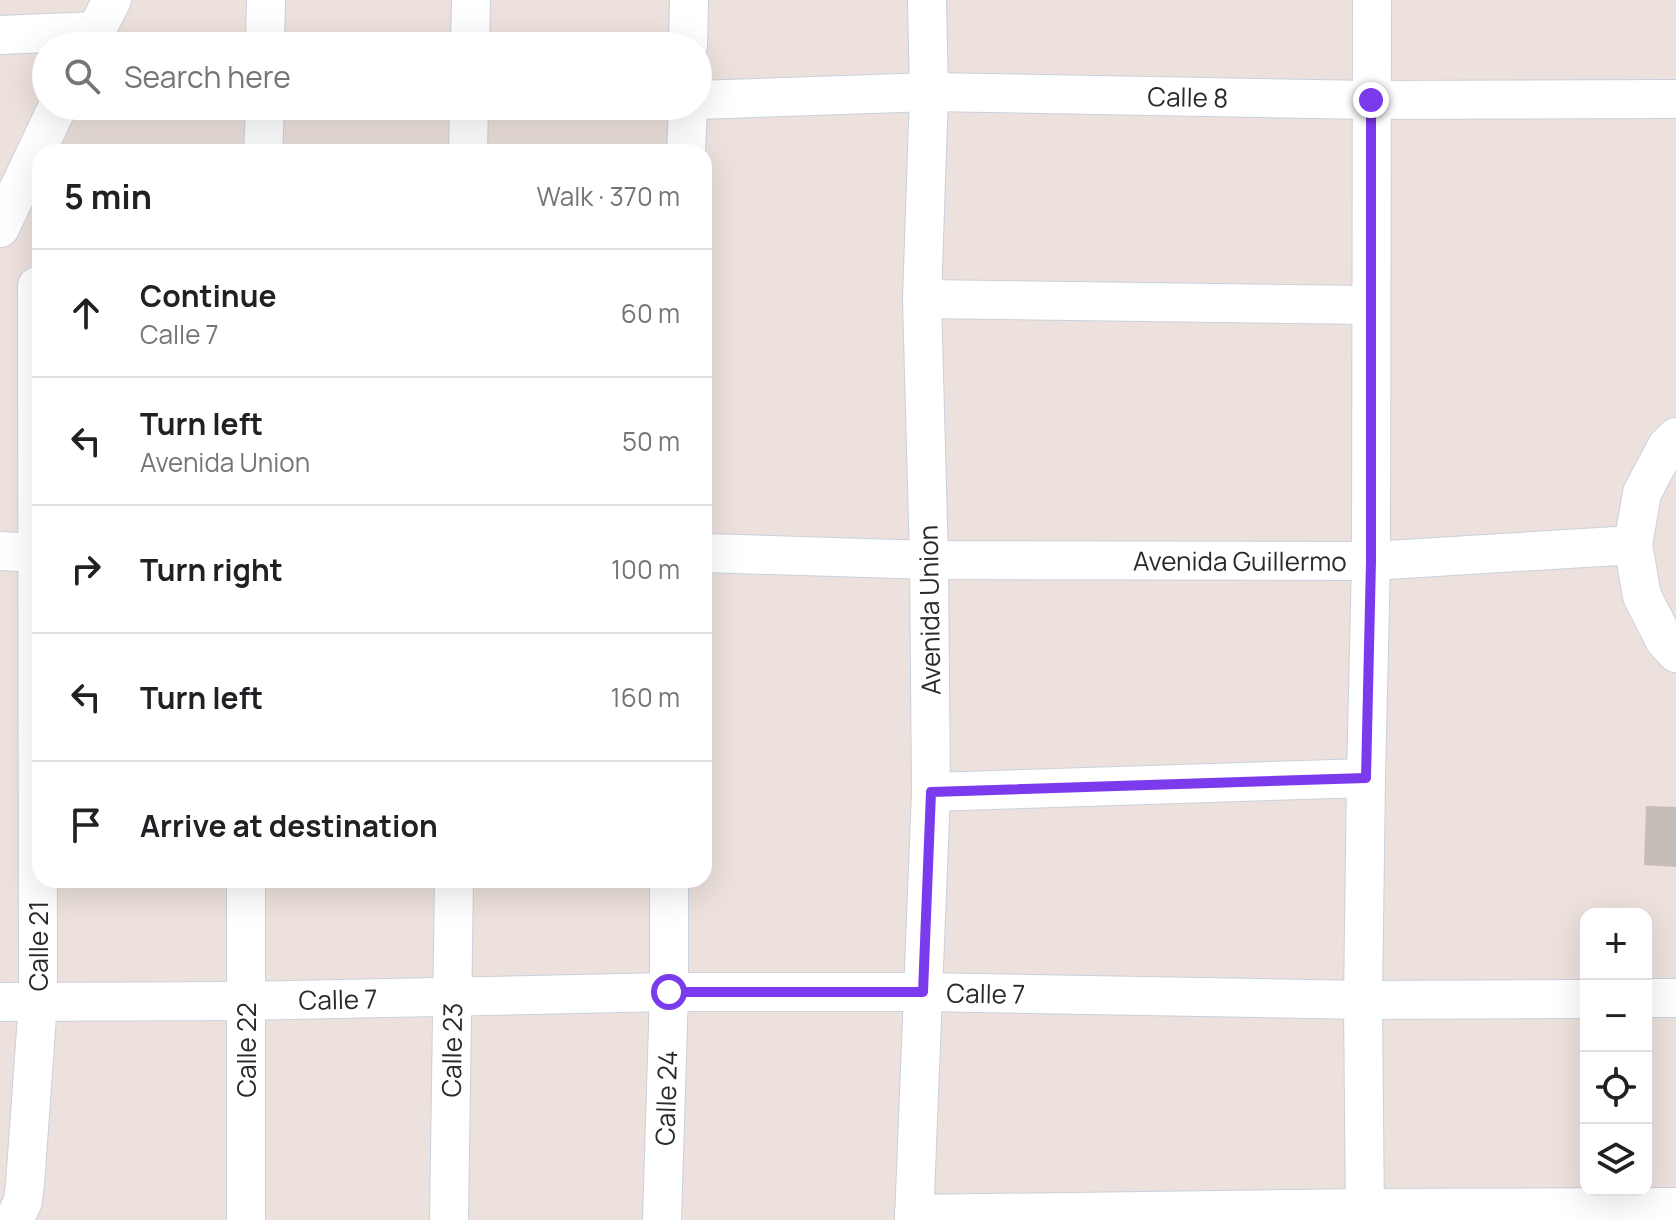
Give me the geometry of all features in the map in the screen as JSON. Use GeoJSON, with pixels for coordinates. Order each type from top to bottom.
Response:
{"type":"FeatureCollection","features":[{"type":"Feature","properties":{"kind":"street"},"geometry":{"type":"LineString","coordinates":[[265,32],[266,0]]}},
{"type":"Feature","properties":{"kind":"street"},"geometry":{"type":"LineString","coordinates":[[470,32],[471,0]]}},
{"type":"Feature","properties":{"kind":"street"},"geometry":{"type":"LineString","coordinates":[[688,32],[689,0]]}},
{"type":"Feature","properties":{"kind":"street","name":"Avenida Union"},"geometry":{"type":"LineString","coordinates":[[914,1217],[931,792],[922,299],[929,92],[927,0]]}},
{"type":"Feature","properties":{"kind":"street"},"geometry":{"type":"LineString","coordinates":[[1365,1214],[1363,1000],[1371,561],[1372,0]]}},
{"type":"Feature","properties":{"kind":"street"},"geometry":{"type":"LineString","coordinates":[[33,32],[99,26]]}},
{"type":"Feature","properties":{"kind":"street"},"geometry":{"type":"LineString","coordinates":[[0,35],[32,32]]}},
{"type":"Feature","properties":{"kind":"street","name":"Calle 8"},"geometry":{"type":"LineString","coordinates":[[712,100],[929,92],[1371,100],[1676,99]]}},
{"type":"Feature","properties":{"kind":"street"},"geometry":{"type":"LineString","coordinates":[[40,144],[51,120]]}},
{"type":"Feature","properties":{"kind":"street"},"geometry":{"type":"LineString","coordinates":[[263,144],[264,120]]}},
{"type":"Feature","properties":{"kind":"street"},"geometry":{"type":"LineString","coordinates":[[468,144],[469,120]]}},
{"type":"Feature","properties":{"kind":"street"},"geometry":{"type":"LineString","coordinates":[[686,144],[687,120]]}},
{"type":"Feature","properties":{"kind":"street"},"geometry":{"type":"LineString","coordinates":[[0,228],[32,161]]}},
{"type":"Feature","properties":{"kind":"street"},"geometry":{"type":"LineString","coordinates":[[922,299],[1371,305]]}},
{"type":"Feature","properties":{"kind":"street"},"geometry":{"type":"LineString","coordinates":[[1676,437],[1667,446],[1642,493],[1633,545],[1642,596],[1665,641],[1676,653]]}},
{"type":"Feature","properties":{"kind":"street","name":"Avenida Guillermo"},"geometry":{"type":"LineString","coordinates":[[712,553],[929,560],[1371,561],[1633,545]]}},
{"type":"Feature","properties":{"kind":"street"},"geometry":{"type":"LineString","coordinates":[[0,551],[32,552]]}},
{"type":"Feature","properties":{"kind":"street"},"geometry":{"type":"LineString","coordinates":[[931,792],[1366,778]]}},
{"type":"Feature","properties":{"kind":"street","name":"Calle 21"},"geometry":{"type":"LineString","coordinates":[[14,1220],[23,1201],[25,1184],[38,1002],[38,888]]}},
{"type":"Feature","properties":{"kind":"street","name":"Calle 22"},"geometry":{"type":"LineString","coordinates":[[246,888],[246,1220]]}},
{"type":"Feature","properties":{"kind":"street","name":"Calle 23"},"geometry":{"type":"LineString","coordinates":[[449,1220],[454,888]]}},
{"type":"Feature","properties":{"kind":"street","name":"Calle 24"},"geometry":{"type":"LineString","coordinates":[[662,1220],[669,888]]}},
{"type":"Feature","properties":{"kind":"street","name":"Calle 7"},"geometry":{"type":"LineString","coordinates":[[0,1002],[246,1001],[669,992],[923,992],[1363,1000],[1580,999]]}},
{"type":"Feature","properties":{"kind":"street"},"geometry":{"type":"LineString","coordinates":[[1652,998],[1676,998]]}},
{"type":"Feature","properties":{"kind":"street"},"geometry":{"type":"LineString","coordinates":[[914,1217],[1365,1214],[1676,1207]]}},
{"type":"Feature","properties":{"kind":"building"},"geometry":{"type":"Polygon","coordinates":[[[1647,807],[1676,808],[1676,866],[1645,864],[1647,807]]]}},
{"type":"Feature","properties":{"kind":"route"},"geometry":{"type":"LineString","coordinates":[[669,992],[923,992],[931,792],[1366,778],[1371,561],[1371,100]]}}]}
